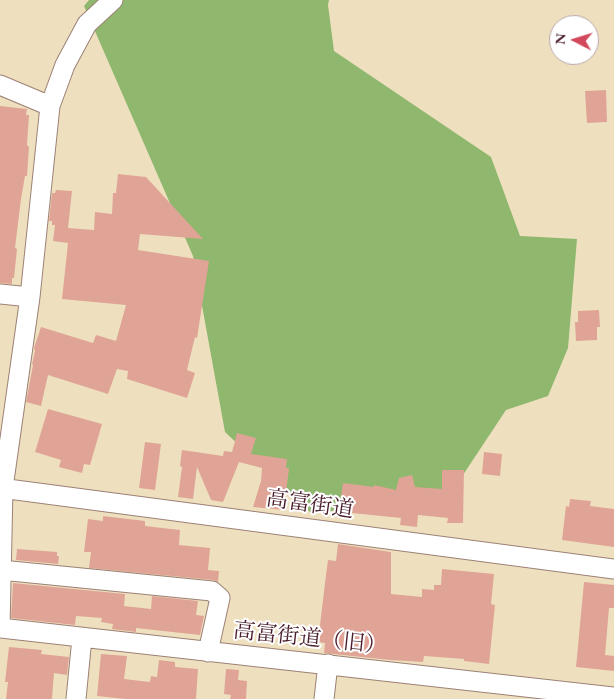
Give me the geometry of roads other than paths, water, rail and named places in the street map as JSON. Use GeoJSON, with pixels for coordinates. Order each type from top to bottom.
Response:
{"type":"FeatureCollection","features":[{"type":"Feature","properties":{"kind":"street"},"geometry":{"type":"LineString","coordinates":[[0,628],[2,488],[30,297],[50,106],[65,64],[87,24],[113,0]]}},
{"type":"Feature","properties":{"kind":"street"},"geometry":{"type":"LineString","coordinates":[[0,84],[50,106]]}},
{"type":"Feature","properties":{"kind":"street"},"geometry":{"type":"LineString","coordinates":[[0,294],[30,297]]}},
{"type":"Feature","properties":{"kind":"street","name":"高富街道"},"geometry":{"type":"LineString","coordinates":[[2,488],[614,569]]}},
{"type":"Feature","properties":{"kind":"street"},"geometry":{"type":"LineString","coordinates":[[1,570],[212,591],[220,598],[208,652]]}},
{"type":"Feature","properties":{"kind":"street","name":"高富街道（旧）"},"geometry":{"type":"LineString","coordinates":[[0,628],[614,697]]}},
{"type":"Feature","properties":{"kind":"street"},"geometry":{"type":"LineString","coordinates":[[76,699],[82,638]]}},
{"type":"Feature","properties":{"kind":"street"},"geometry":{"type":"LineString","coordinates":[[324,699],[328,664]]}}]}
